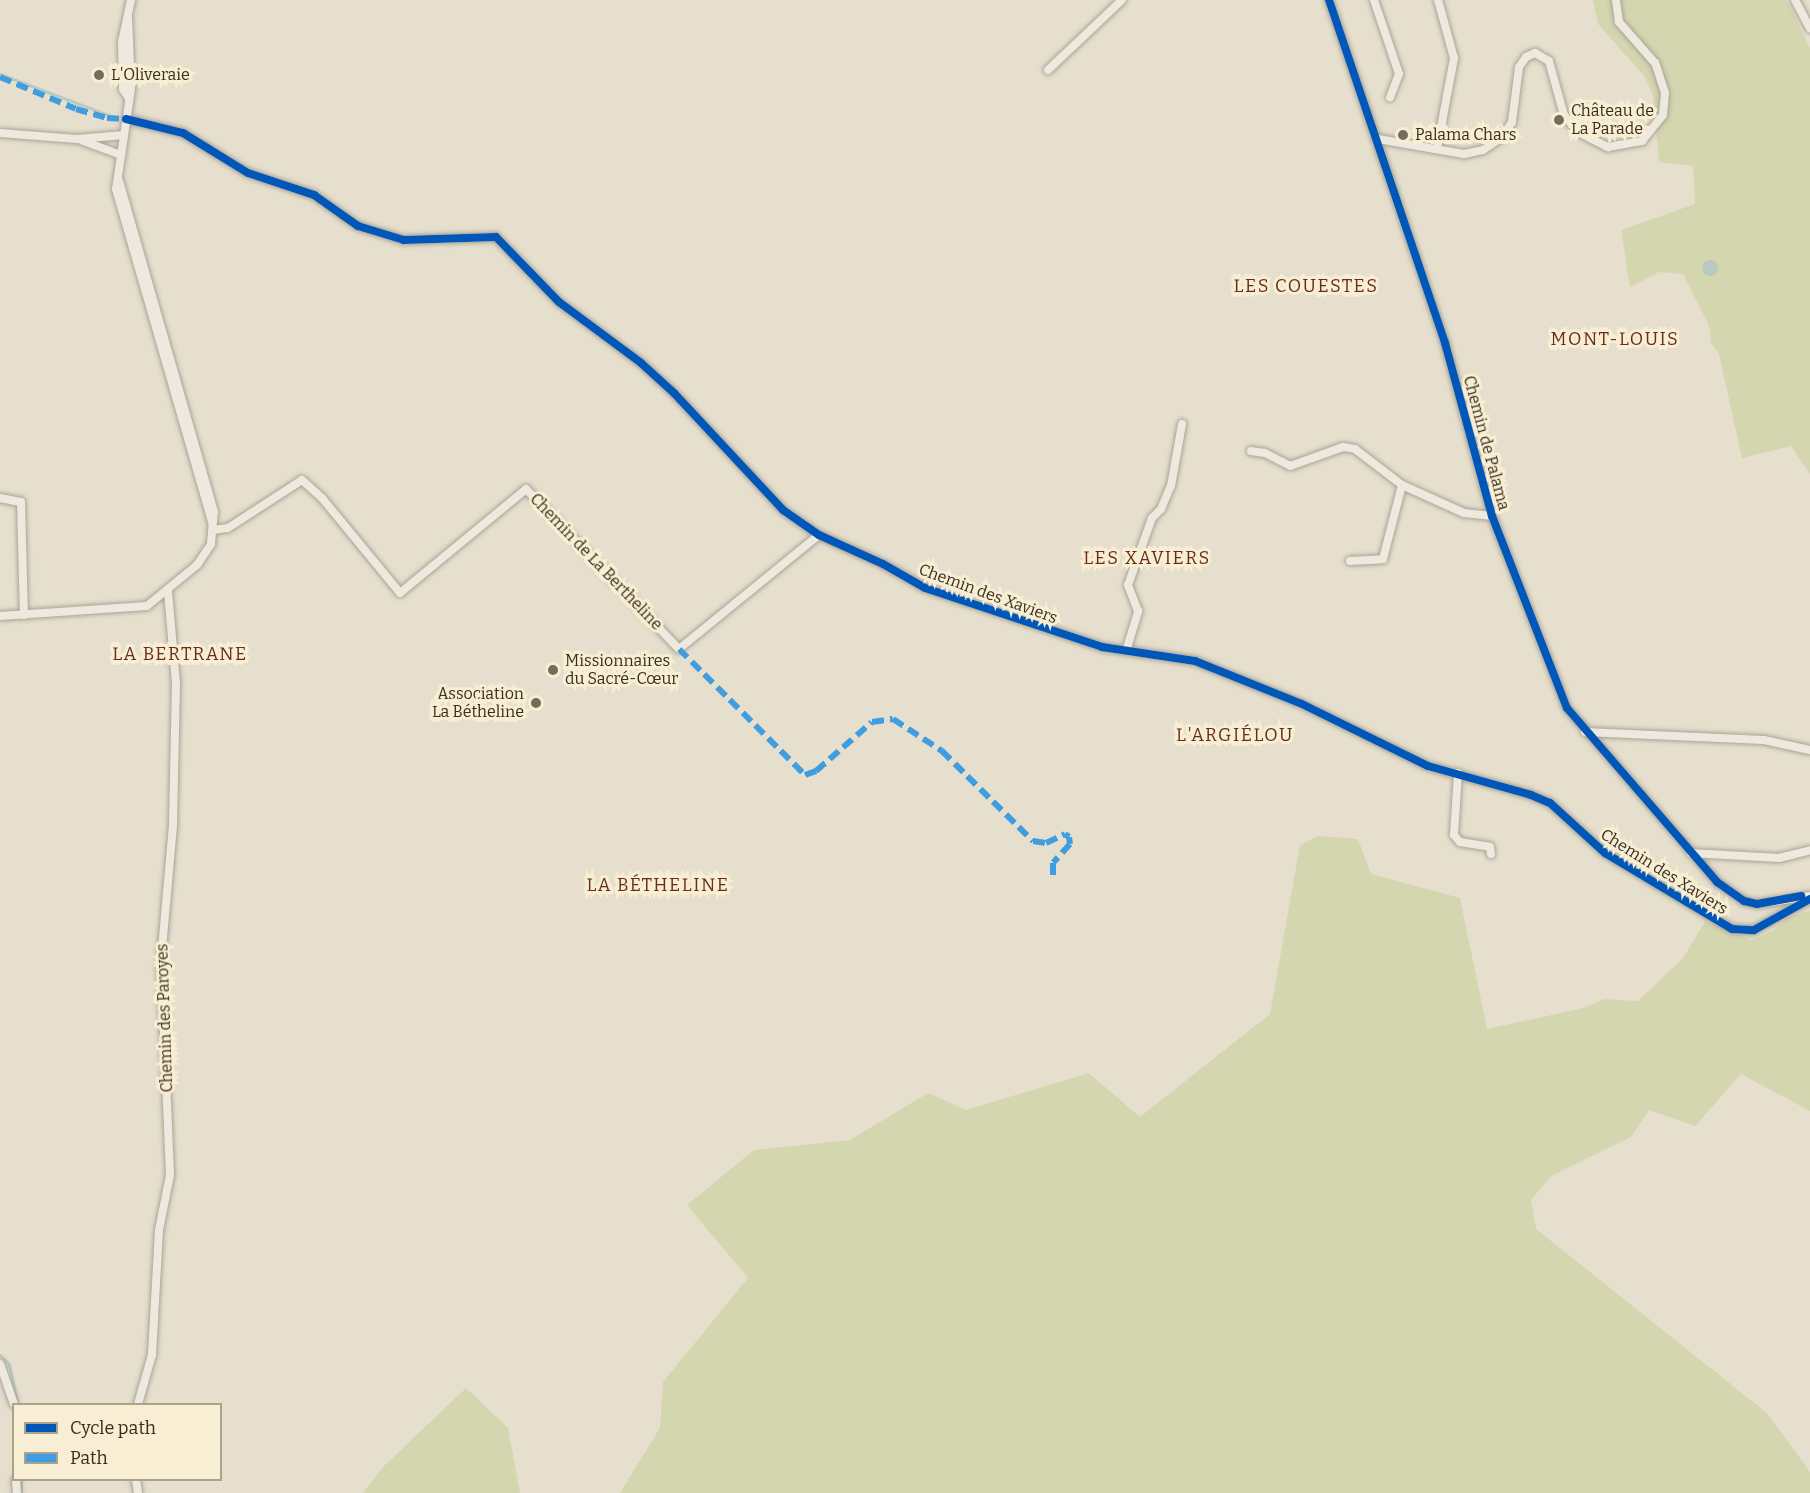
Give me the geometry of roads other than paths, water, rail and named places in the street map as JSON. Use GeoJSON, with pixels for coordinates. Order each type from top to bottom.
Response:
{"type":"FeatureCollection","features":[{"type":"Feature","properties":{"kind":"street"},"geometry":{"type":"LineString","coordinates":[[0,616],[139,608],[168,592],[208,552],[212,526],[136,249],[116,189],[119,181],[128,97],[128,17],[131,0]]}},
{"type":"Feature","properties":{"kind":"street"},"geometry":{"type":"LineString","coordinates":[[1048,70],[1122,0]]}},
{"type":"Feature","properties":{"kind":"street","name":"Chemin de Palama"},"geometry":{"type":"LineString","coordinates":[[1329,0],[1378,139],[1445,343],[1492,516],[1567,708],[1585,732],[1717,882],[1744,901],[1757,904],[1810,898]]}},
{"type":"Feature","properties":{"kind":"street"},"geometry":{"type":"LineString","coordinates":[[1374,0],[1399,74],[1390,97]]}},
{"type":"Feature","properties":{"kind":"street"},"geometry":{"type":"LineString","coordinates":[[1437,149],[1454,58],[1438,0]]}},
{"type":"Feature","properties":{"kind":"street"},"geometry":{"type":"LineString","coordinates":[[1378,139],[1477,153],[1501,138],[1512,122],[1520,67],[1526,57],[1535,53],[1549,61],[1564,115],[1578,132],[1608,147],[1634,145],[1648,136],[1663,115],[1663,82],[1655,63],[1624,32],[1616,0]]}},
{"type":"Feature","properties":{"kind":"street"},"geometry":{"type":"LineString","coordinates":[[1795,0],[1810,28]]}},
{"type":"Feature","properties":{"kind":"street","name":"Chemin des Xaviers"},"geometry":{"type":"LineString","coordinates":[[126,118],[183,133],[248,173],[314,195],[358,226],[404,240],[496,237],[559,302],[641,363],[674,393],[770,498],[819,535],[883,564],[925,588],[1089,643],[1195,660],[1302,704],[1428,766],[1458,773],[1550,803],[1592,844],[1732,929],[1754,930],[1810,898]]}},
{"type":"Feature","properties":{"kind":"street"},"geometry":{"type":"LineString","coordinates":[[0,133],[77,139],[124,135]]}},
{"type":"Feature","properties":{"kind":"street"},"geometry":{"type":"LineString","coordinates":[[77,139],[121,155]]}},
{"type":"Feature","properties":{"kind":"street"},"geometry":{"type":"LineString","coordinates":[[1127,648],[1138,611],[1128,585],[1152,518],[1161,509],[1171,486],[1182,424]]}},
{"type":"Feature","properties":{"kind":"street"},"geometry":{"type":"LineString","coordinates":[[1251,451],[1265,453],[1290,466],[1343,447],[1355,449],[1401,485],[1464,513],[1492,516]]}},
{"type":"Feature","properties":{"kind":"street","name":"Chemin de La Bertheline"},"geometry":{"type":"LineString","coordinates":[[212,526],[228,528],[302,480],[322,498],[400,593],[526,489],[679,649],[819,535]]}},
{"type":"Feature","properties":{"kind":"street"},"geometry":{"type":"LineString","coordinates":[[1350,561],[1383,559],[1401,485]]}},
{"type":"Feature","properties":{"kind":"street"},"geometry":{"type":"LineString","coordinates":[[0,498],[21,502],[24,615]]}},
{"type":"Feature","properties":{"kind":"street","name":"Chemin des Paroyes"},"geometry":{"type":"LineString","coordinates":[[138,1403],[152,1355],[159,1230],[170,1175],[161,960],[173,825],[176,683],[168,592]]}},
{"type":"Feature","properties":{"kind":"street"},"geometry":{"type":"LineString","coordinates":[[1585,732],[1764,740],[1810,750]]}},
{"type":"Feature","properties":{"kind":"street"},"geometry":{"type":"LineString","coordinates":[[1458,773],[1454,835],[1460,842],[1490,848],[1491,854]]}},
{"type":"Feature","properties":{"kind":"street"},"geometry":{"type":"LineString","coordinates":[[1691,853],[1779,858],[1810,850]]}},
{"type":"Feature","properties":{"kind":"street"},"geometry":{"type":"LineString","coordinates":[[0,1364],[14,1403]]}},
{"type":"Feature","properties":{"kind":"waterway","name":"LES XAVIERS"},"geometry":{"type":"LineString","coordinates":[[0,74],[114,117]]}},
{"type":"Feature","properties":{"kind":"waterway"},"geometry":{"type":"LineString","coordinates":[[0,1355],[9,1364],[17,1403]]}},
{"type":"Feature","properties":{"kind":"waterway"},"geometry":{"type":"LineString","coordinates":[[21,1481],[21,1493]]}},
{"type":"Feature","properties":{"kind":"place","name":"L'Oliveraie"},"geometry":{"type":"Point","coordinates":[99,75]}},
{"type":"Feature","properties":{"kind":"place","name":"Château de La Parade"},"geometry":{"type":"Point","coordinates":[1559,120]}},
{"type":"Feature","properties":{"kind":"place","name":"Palama Chars"},"geometry":{"type":"Point","coordinates":[1403,135]}},
{"type":"Feature","properties":{"kind":"place","name":"Missionnaires du Sacré-Cœur"},"geometry":{"type":"Point","coordinates":[553,670]}},
{"type":"Feature","properties":{"kind":"place","name":"Association La Bétheline"},"geometry":{"type":"Point","coordinates":[536,703]}},
{"type":"Feature","properties":{"kind":"district","name":"LES COUESTES"},"geometry":{"type":"Point","coordinates":[1306,286]}},
{"type":"Feature","properties":{"kind":"district","name":"MONT-LOUIS"},"geometry":{"type":"Point","coordinates":[1615,339]}},
{"type":"Feature","properties":{"kind":"district","name":"LES XAVIERS"},"geometry":{"type":"Point","coordinates":[1147,558]}},
{"type":"Feature","properties":{"kind":"district","name":"LA BERTRANE"},"geometry":{"type":"Point","coordinates":[180,654]}},
{"type":"Feature","properties":{"kind":"district","name":"L'ARGIÉLOU"},"geometry":{"type":"Point","coordinates":[1235,735]}},
{"type":"Feature","properties":{"kind":"district","name":"LA BÉTHELINE"},"geometry":{"type":"Point","coordinates":[658,885]}}]}
